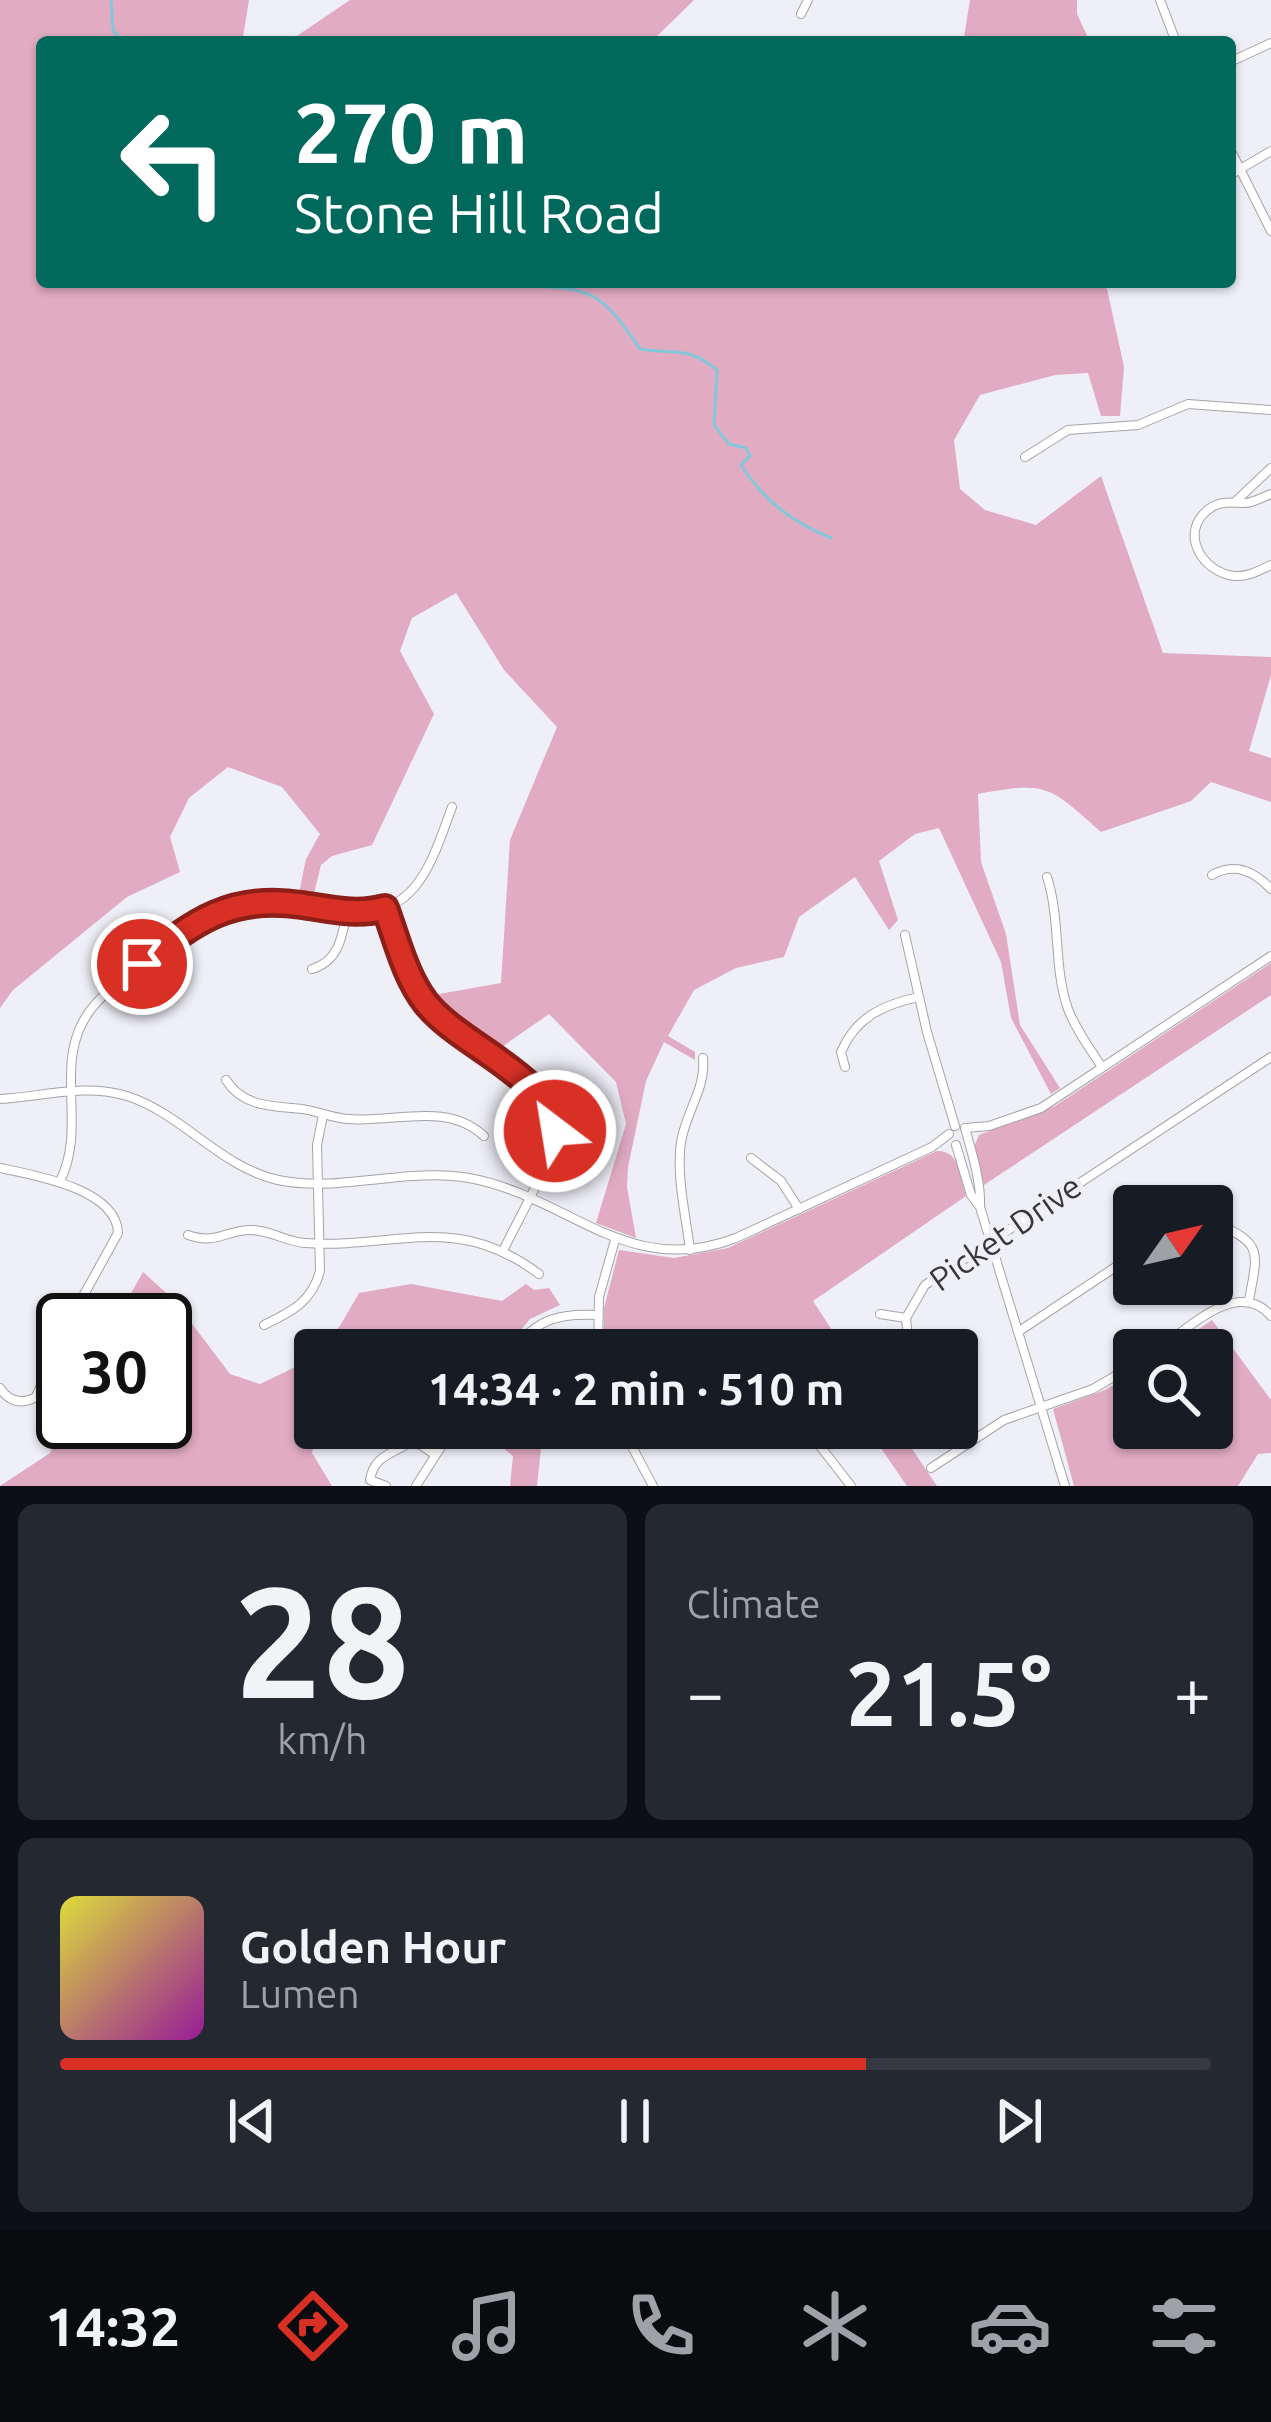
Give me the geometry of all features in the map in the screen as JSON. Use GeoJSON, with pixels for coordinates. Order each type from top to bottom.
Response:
{"type":"FeatureCollection","features":[{"type":"Feature","properties":{"kind":"street"},"geometry":{"type":"LineString","coordinates":[[801,14],[808,0]]}},
{"type":"Feature","properties":{"kind":"street"},"geometry":{"type":"LineString","coordinates":[[1160,0],[1174,36]]}},
{"type":"Feature","properties":{"kind":"street"},"geometry":{"type":"LineString","coordinates":[[1236,59],[1271,43]]}},
{"type":"Feature","properties":{"kind":"street"},"geometry":{"type":"LineString","coordinates":[[1236,172],[1271,151]]}},
{"type":"Feature","properties":{"kind":"street"},"geometry":{"type":"LineString","coordinates":[[1236,159],[1271,231]]}},
{"type":"Feature","properties":{"kind":"street"},"geometry":{"type":"LineString","coordinates":[[1025,457],[1068,430],[1138,424],[1188,404],[1271,410]]}},
{"type":"Feature","properties":{"kind":"street"},"geometry":{"type":"LineString","coordinates":[[1236,501],[1271,468]]}},
{"type":"Feature","properties":{"kind":"street"},"geometry":{"type":"LineString","coordinates":[[1271,494],[1246,503],[1216,505],[1204,514],[1194,534],[1198,551],[1211,567],[1235,576],[1271,566]]}},
{"type":"Feature","properties":{"kind":"street"},"geometry":{"type":"LineString","coordinates":[[60,1181],[71,1156],[72,1052],[88,1013],[193,923],[230,908],[260,901],[347,912],[385,908],[404,898],[423,878],[452,807]]}},
{"type":"Feature","properties":{"kind":"street"},"geometry":{"type":"LineString","coordinates":[[1212,875],[1226,867],[1240,869],[1258,876],[1271,889]]}},
{"type":"Feature","properties":{"kind":"street"},"geometry":{"type":"LineString","coordinates":[[1047,877],[1056,905],[1068,1009],[1102,1067]]}},
{"type":"Feature","properties":{"kind":"street"},"geometry":{"type":"LineString","coordinates":[[385,908],[406,968],[426,1003],[456,1033],[540,1093],[551,1110],[553,1144],[503,1251]]}},
{"type":"Feature","properties":{"kind":"street"},"geometry":{"type":"LineString","coordinates":[[313,969],[333,957],[347,912]]}},
{"type":"Feature","properties":{"kind":"street"},"geometry":{"type":"LineString","coordinates":[[905,935],[971,1195],[980,1207],[1064,1486]]}},
{"type":"Feature","properties":{"kind":"street"},"geometry":{"type":"LineString","coordinates":[[0,1099],[100,1091],[142,1102],[247,1169],[280,1180],[319,1183],[428,1174],[474,1179],[528,1197],[615,1240],[655,1250],[690,1250],[724,1243],[932,1147],[1034,1111],[1271,956]]}},
{"type":"Feature","properties":{"kind":"street"},"geometry":{"type":"LineString","coordinates":[[845,1067],[841,1052],[865,1018],[886,1005],[918,997]]}},
{"type":"Feature","properties":{"kind":"street","name":"Picket Drive"},"geometry":{"type":"LineString","coordinates":[[907,1329],[906,1318],[925,1285],[1271,1057]]}},
{"type":"Feature","properties":{"kind":"street"},"geometry":{"type":"LineString","coordinates":[[690,1250],[680,1151],[686,1122],[705,1079],[703,1058]]}},
{"type":"Feature","properties":{"kind":"street"},"geometry":{"type":"LineString","coordinates":[[226,1080],[234,1093],[251,1102],[364,1120],[452,1116],[484,1136]]}},
{"type":"Feature","properties":{"kind":"street"},"geometry":{"type":"LineString","coordinates":[[1196,1103],[1202,1112]]}},
{"type":"Feature","properties":{"kind":"street"},"geometry":{"type":"LineString","coordinates":[[264,1325],[300,1306],[313,1291],[320,1271],[317,1145],[323,1115]]}},
{"type":"Feature","properties":{"kind":"street","name":"Picket Drive"},"geometry":{"type":"LineString","coordinates":[[1116,1156],[1123,1165]]}},
{"type":"Feature","properties":{"kind":"street"},"geometry":{"type":"LineString","coordinates":[[752,1158],[781,1181],[799,1209]]}},
{"type":"Feature","properties":{"kind":"street"},"geometry":{"type":"LineString","coordinates":[[0,1168],[60,1181],[104,1205],[118,1224],[118,1233],[85,1293]]}},
{"type":"Feature","properties":{"kind":"street"},"geometry":{"type":"LineString","coordinates":[[188,1235],[212,1240],[252,1230],[320,1243],[428,1234],[503,1251],[539,1274]]}},
{"type":"Feature","properties":{"kind":"street"},"geometry":{"type":"LineString","coordinates":[[1233,1231],[1255,1248],[1249,1300]]}},
{"type":"Feature","properties":{"kind":"street"},"geometry":{"type":"LineString","coordinates":[[597,1329],[604,1274],[615,1240]]}},
{"type":"Feature","properties":{"kind":"street"},"geometry":{"type":"LineString","coordinates":[[1255,1248],[1268,1244]]}},
{"type":"Feature","properties":{"kind":"street"},"geometry":{"type":"LineString","coordinates":[[1018,1332],[1113,1269]]}},
{"type":"Feature","properties":{"kind":"street"},"geometry":{"type":"LineString","coordinates":[[1188,1329],[1226,1304],[1249,1300],[1262,1305],[1271,1316]]}},
{"type":"Feature","properties":{"kind":"street"},"geometry":{"type":"LineString","coordinates":[[535,1329],[544,1320],[564,1314],[597,1315]]}},
{"type":"Feature","properties":{"kind":"street","name":"Picket Drive"},"geometry":{"type":"LineString","coordinates":[[880,1314],[906,1318]]}},
{"type":"Feature","properties":{"kind":"street"},"geometry":{"type":"LineString","coordinates":[[978,1437],[1004,1420],[1093,1389],[1113,1377]]}},
{"type":"Feature","properties":{"kind":"street"},"geometry":{"type":"LineString","coordinates":[[0,1388],[20,1402],[36,1397]]}},
{"type":"Feature","properties":{"kind":"street"},"geometry":{"type":"LineString","coordinates":[[386,1486],[370,1480],[384,1456],[413,1440],[434,1454]]}},
{"type":"Feature","properties":{"kind":"street"},"geometry":{"type":"LineString","coordinates":[[416,1486],[438,1449]]}},
{"type":"Feature","properties":{"kind":"street"},"geometry":{"type":"LineString","coordinates":[[633,1449],[653,1486]]}},
{"type":"Feature","properties":{"kind":"street"},"geometry":{"type":"LineString","coordinates":[[822,1449],[850,1486]]}},
{"type":"Feature","properties":{"kind":"street"},"geometry":{"type":"LineString","coordinates":[[931,1468],[959,1449]]}},
{"type":"Feature","properties":{"kind":"shaded area"},"geometry":{"type":"Polygon","coordinates":[[[0,0],[249,0],[243,36],[36,36],[36,288],[1107,289],[1124,367],[1120,416],[1101,416],[1088,373],[1055,375],[980,395],[954,440],[960,489],[985,510],[1036,525],[1101,476],[1163,653],[1271,657],[1271,675],[1249,751],[1271,758],[1271,802],[1211,782],[1191,801],[1101,832],[1046,791],[1019,788],[978,794],[981,862],[1006,934],[1020,1025],[1060,1088],[1051,1094],[1011,1018],[1001,962],[939,828],[915,834],[879,861],[898,920],[889,930],[855,877],[799,917],[784,957],[736,968],[694,990],[668,1036],[695,1052],[695,1060],[664,1042],[646,1081],[628,1167],[636,1238],[596,1223],[626,1124],[616,1082],[549,1014],[496,1051],[450,1017],[433,995],[501,983],[510,840],[557,727],[504,670],[456,593],[412,618],[400,651],[434,714],[372,845],[332,856],[321,865],[312,901],[298,898],[306,859],[320,834],[282,787],[228,767],[189,798],[170,837],[180,872],[127,897],[13,990],[0,1008],[0,0]]]}},
{"type":"Feature","properties":{"kind":"shaded area"},"geometry":{"type":"Polygon","coordinates":[[[350,0],[694,0],[657,36],[297,36],[350,0]]]}},
{"type":"Feature","properties":{"kind":"shaded area"},"geometry":{"type":"Polygon","coordinates":[[[970,0],[1077,0],[1077,14],[1087,36],[964,36],[970,0]]]}},
{"type":"Feature","properties":{"kind":"shaded area"},"geometry":{"type":"Polygon","coordinates":[[[1271,963],[1271,995],[984,1185],[973,1149],[979,1135],[1055,1106],[1271,963]]]}},
{"type":"Feature","properties":{"kind":"shaded area"},"geometry":{"type":"Polygon","coordinates":[[[937,1151],[951,1155],[961,1174],[966,1196],[813,1301],[831,1329],[604,1329],[604,1308],[619,1250],[674,1258],[728,1248],[937,1151]]]}},
{"type":"Feature","properties":{"kind":"shaded area"},"geometry":{"type":"Polygon","coordinates":[[[143,1272],[166,1293],[131,1293],[143,1272]]]}},
{"type":"Feature","properties":{"kind":"shaded area"},"geometry":{"type":"Polygon","coordinates":[[[411,1284],[502,1301],[526,1284],[534,1290],[549,1288],[560,1305],[530,1319],[522,1329],[337,1329],[359,1293],[411,1284]]]}},
{"type":"Feature","properties":{"kind":"shaded area"},"geometry":{"type":"Polygon","coordinates":[[[192,1324],[230,1374],[260,1384],[294,1368],[294,1449],[313,1449],[332,1486],[0,1486],[52,1449],[192,1449],[192,1324]]]}},
{"type":"Feature","properties":{"kind":"shaded area"},"geometry":{"type":"Polygon","coordinates":[[[1233,1348],[1271,1400],[1271,1453],[1258,1454],[1238,1486],[1074,1486],[1053,1409],[1113,1385],[1113,1449],[1233,1449],[1233,1348]]]}},
{"type":"Feature","properties":{"kind":"shaded area"},"geometry":{"type":"Polygon","coordinates":[[[504,1449],[541,1449],[537,1486],[510,1486],[513,1456],[504,1449]]]}},
{"type":"Feature","properties":{"kind":"shaded area"},"geometry":{"type":"Polygon","coordinates":[[[881,1449],[912,1449],[937,1486],[907,1486],[881,1449]]]}},
{"type":"Feature","properties":{"kind":"waterway"},"geometry":{"type":"LineString","coordinates":[[111,0],[113,30],[118,36]]}},
{"type":"Feature","properties":{"kind":"waterway"},"geometry":{"type":"LineString","coordinates":[[551,288],[593,296],[615,315],[640,349],[688,354],[717,370],[714,425],[729,444],[746,448],[750,456],[741,465],[780,509],[831,538]]}},
{"type":"Feature","properties":{"kind":"route"},"geometry":{"type":"LineString","coordinates":[[142,964],[193,923],[260,901],[364,913],[385,908],[406,968],[426,1003],[456,1033],[540,1093],[551,1110],[555,1131]]}}]}
